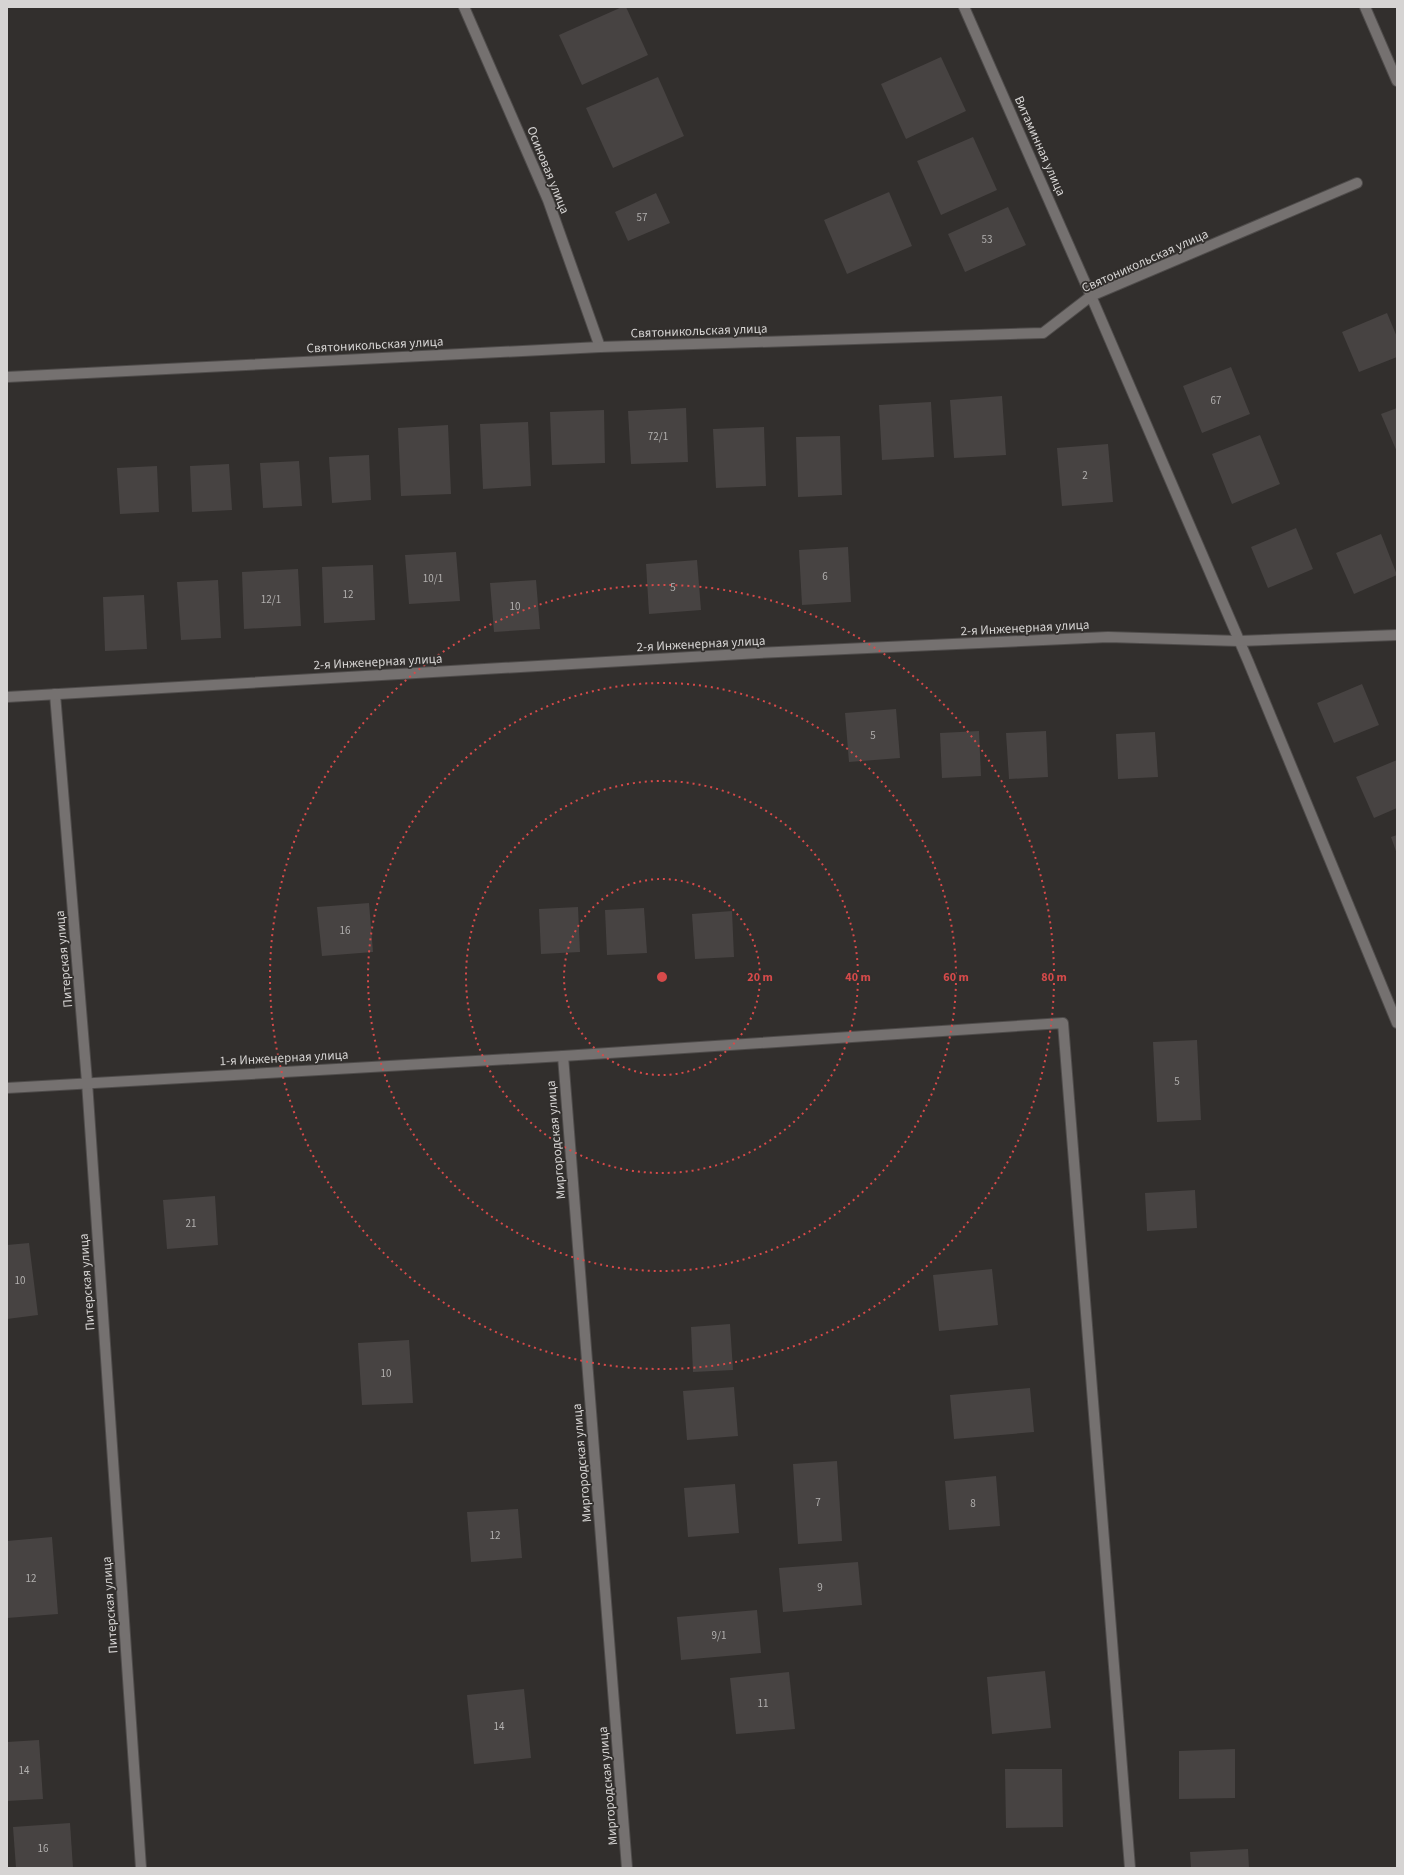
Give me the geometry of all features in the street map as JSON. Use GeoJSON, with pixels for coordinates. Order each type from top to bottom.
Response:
{"type":"FeatureCollection","features":[{"type":"Feature","properties":{"kind":"street","name":"Осиновая улица"},"geometry":{"type":"LineString","coordinates":[[464,7],[548,200],[600,347]]}},
{"type":"Feature","properties":{"kind":"street","name":"Витаминная улица"},"geometry":{"type":"LineString","coordinates":[[964,7],[1091,296],[1239,641],[1397,1023]]}},
{"type":"Feature","properties":{"kind":"street"},"geometry":{"type":"LineString","coordinates":[[1365,7],[1397,81]]}},
{"type":"Feature","properties":{"kind":"street","name":"Святоникольская улица"},"geometry":{"type":"LineString","coordinates":[[7,377],[600,347],[1043,333],[1091,296],[1357,183]]}},
{"type":"Feature","properties":{"kind":"street","name":"2-я Инженерная улица"},"geometry":{"type":"LineString","coordinates":[[7,697],[751,654],[1100,637],[1239,641],[1397,635]]}},
{"type":"Feature","properties":{"kind":"street","name":"Питерская улица"},"geometry":{"type":"LineString","coordinates":[[55,694],[87,1082],[141,1868]]}},
{"type":"Feature","properties":{"kind":"street","name":"1-я Инженерная улица"},"geometry":{"type":"LineString","coordinates":[[7,1088],[87,1082],[563,1056],[1063,1023],[1130,1868]]}},
{"type":"Feature","properties":{"kind":"street","name":"Миргородская улица"},"geometry":{"type":"LineString","coordinates":[[563,1056],[627,1868]]}},
{"type":"Feature","properties":{"kind":"building"},"geometry":{"type":"Polygon","coordinates":[[[622,7],[626,7],[648,55],[582,85],[559,35],[622,7]]]}},
{"type":"Feature","properties":{"kind":"building"},"geometry":{"type":"Polygon","coordinates":[[[941,57],[966,111],[906,139],[881,84],[941,57]]]}},
{"type":"Feature","properties":{"kind":"building"},"geometry":{"type":"Polygon","coordinates":[[[658,77],[684,136],[613,168],[586,108],[658,77]]]}},
{"type":"Feature","properties":{"kind":"building"},"geometry":{"type":"Polygon","coordinates":[[[973,137],[997,190],[941,215],[917,161],[973,137]]]}},
{"type":"Feature","properties":{"kind":"building"},"geometry":{"type":"Polygon","coordinates":[[[889,192],[912,246],[847,274],[824,220],[889,192]]]}},
{"type":"Feature","properties":{"kind":"building"},"geometry":{"type":"Polygon","coordinates":[[[656,193],[670,223],[628,241],[615,212],[656,193]]]}},
{"type":"Feature","properties":{"kind":"building"},"geometry":{"type":"Polygon","coordinates":[[[1008,207],[1026,245],[965,272],[948,234],[1008,207]]]}},
{"type":"Feature","properties":{"kind":"building"},"geometry":{"type":"Polygon","coordinates":[[[1387,313],[1397,337],[1397,357],[1359,372],[1342,332],[1387,313]]]}},
{"type":"Feature","properties":{"kind":"building"},"geometry":{"type":"Polygon","coordinates":[[[1231,367],[1250,414],[1202,433],[1183,386],[1231,367]]]}},
{"type":"Feature","properties":{"kind":"building"},"geometry":{"type":"Polygon","coordinates":[[[1002,396],[1006,455],[954,458],[950,400],[1002,396]]]}},
{"type":"Feature","properties":{"kind":"building"},"geometry":{"type":"Polygon","coordinates":[[[931,402],[934,457],[882,460],[879,405],[931,402]]]}},
{"type":"Feature","properties":{"kind":"building"},"geometry":{"type":"Polygon","coordinates":[[[686,408],[688,462],[631,464],[628,411],[686,408]]]}},
{"type":"Feature","properties":{"kind":"building"},"geometry":{"type":"Polygon","coordinates":[[[1397,408],[1397,452],[1381,414],[1397,408]]]}},
{"type":"Feature","properties":{"kind":"building"},"geometry":{"type":"Polygon","coordinates":[[[604,410],[605,463],[552,465],[550,412],[604,410]]]}},
{"type":"Feature","properties":{"kind":"building"},"geometry":{"type":"Polygon","coordinates":[[[528,422],[531,486],[483,489],[480,424],[528,422]]]}},
{"type":"Feature","properties":{"kind":"building"},"geometry":{"type":"Polygon","coordinates":[[[448,425],[451,494],[401,496],[398,428],[448,425]]]}},
{"type":"Feature","properties":{"kind":"building"},"geometry":{"type":"Polygon","coordinates":[[[764,427],[766,486],[716,488],[713,429],[764,427]]]}},
{"type":"Feature","properties":{"kind":"building"},"geometry":{"type":"Polygon","coordinates":[[[1260,435],[1280,484],[1232,504],[1212,454],[1260,435]]]}},
{"type":"Feature","properties":{"kind":"building"},"geometry":{"type":"Polygon","coordinates":[[[840,436],[842,495],[798,497],[796,437],[840,436]]]}},
{"type":"Feature","properties":{"kind":"building"},"geometry":{"type":"Polygon","coordinates":[[[1108,444],[1113,502],[1062,506],[1057,448],[1108,444]]]}},
{"type":"Feature","properties":{"kind":"building"},"geometry":{"type":"Polygon","coordinates":[[[369,455],[371,500],[332,503],[329,457],[369,455]]]}},
{"type":"Feature","properties":{"kind":"building"},"geometry":{"type":"Polygon","coordinates":[[[299,461],[302,506],[263,508],[260,463],[299,461]]]}},
{"type":"Feature","properties":{"kind":"building"},"geometry":{"type":"Polygon","coordinates":[[[229,464],[232,510],[192,512],[190,466],[229,464]]]}},
{"type":"Feature","properties":{"kind":"building"},"geometry":{"type":"Polygon","coordinates":[[[157,466],[159,512],[120,514],[117,468],[157,466]]]}},
{"type":"Feature","properties":{"kind":"building"},"geometry":{"type":"Polygon","coordinates":[[[1296,528],[1313,569],[1268,588],[1251,547],[1296,528]]]}},
{"type":"Feature","properties":{"kind":"building"},"geometry":{"type":"Polygon","coordinates":[[[1381,534],[1397,575],[1354,594],[1336,553],[1381,534]]]}},
{"type":"Feature","properties":{"kind":"building"},"geometry":{"type":"Polygon","coordinates":[[[848,547],[851,602],[802,605],[799,550],[848,547]]]}},
{"type":"Feature","properties":{"kind":"building"},"geometry":{"type":"Polygon","coordinates":[[[456,552],[460,601],[409,604],[405,555],[456,552]]]}},
{"type":"Feature","properties":{"kind":"building"},"geometry":{"type":"Polygon","coordinates":[[[697,560],[701,610],[649,614],[646,564],[697,560]]]}},
{"type":"Feature","properties":{"kind":"building"},"geometry":{"type":"Polygon","coordinates":[[[373,565],[375,620],[324,623],[322,567],[373,565]]]}},
{"type":"Feature","properties":{"kind":"building"},"geometry":{"type":"Polygon","coordinates":[[[298,569],[301,626],[244,629],[242,572],[298,569]]]}},
{"type":"Feature","properties":{"kind":"building"},"geometry":{"type":"Polygon","coordinates":[[[218,580],[221,638],[181,640],[177,582],[218,580]]]}},
{"type":"Feature","properties":{"kind":"building"},"geometry":{"type":"Polygon","coordinates":[[[536,580],[540,629],[494,632],[490,583],[536,580]]]}},
{"type":"Feature","properties":{"kind":"building"},"geometry":{"type":"Polygon","coordinates":[[[144,595],[147,649],[105,651],[103,597],[144,595]]]}},
{"type":"Feature","properties":{"kind":"building"},"geometry":{"type":"Polygon","coordinates":[[[1362,684],[1379,725],[1334,743],[1317,703],[1362,684]]]}},
{"type":"Feature","properties":{"kind":"building"},"geometry":{"type":"Polygon","coordinates":[[[896,709],[900,758],[849,762],[845,713],[896,709]]]}},
{"type":"Feature","properties":{"kind":"building"},"geometry":{"type":"Polygon","coordinates":[[[979,731],[981,776],[942,778],[940,733],[979,731]]]}},
{"type":"Feature","properties":{"kind":"building"},"geometry":{"type":"Polygon","coordinates":[[[1046,731],[1048,777],[1009,779],[1006,733],[1046,731]]]}},
{"type":"Feature","properties":{"kind":"building"},"geometry":{"type":"Polygon","coordinates":[[[1155,732],[1158,777],[1118,779],[1116,734],[1155,732]]]}},
{"type":"Feature","properties":{"kind":"building"},"geometry":{"type":"Polygon","coordinates":[[[1397,760],[1397,808],[1374,818],[1356,777],[1397,760]]]}},
{"type":"Feature","properties":{"kind":"building"},"geometry":{"type":"Polygon","coordinates":[[[1397,835],[1397,854],[1391,837],[1397,835]]]}},
{"type":"Feature","properties":{"kind":"building"},"geometry":{"type":"Polygon","coordinates":[[[369,903],[373,952],[322,956],[317,907],[369,903]]]}},
{"type":"Feature","properties":{"kind":"building"},"geometry":{"type":"Polygon","coordinates":[[[578,907],[580,952],[541,954],[539,909],[578,907]]]}},
{"type":"Feature","properties":{"kind":"building"},"geometry":{"type":"Polygon","coordinates":[[[644,908],[647,953],[607,955],[605,910],[644,908]]]}},
{"type":"Feature","properties":{"kind":"building"},"geometry":{"type":"Polygon","coordinates":[[[732,911],[734,957],[695,959],[692,914],[732,911]]]}},
{"type":"Feature","properties":{"kind":"building"},"geometry":{"type":"Polygon","coordinates":[[[1197,1040],[1201,1120],[1157,1122],[1153,1042],[1197,1040]]]}},
{"type":"Feature","properties":{"kind":"building"},"geometry":{"type":"Polygon","coordinates":[[[1195,1190],[1197,1228],[1147,1231],[1145,1193],[1195,1190]]]}},
{"type":"Feature","properties":{"kind":"building"},"geometry":{"type":"Polygon","coordinates":[[[215,1196],[218,1245],[167,1249],[163,1200],[215,1196]]]}},
{"type":"Feature","properties":{"kind":"building"},"geometry":{"type":"Polygon","coordinates":[[[29,1243],[38,1315],[7,1319],[7,1245],[29,1243]]]}},
{"type":"Feature","properties":{"kind":"building"},"geometry":{"type":"Polygon","coordinates":[[[992,1269],[998,1325],[939,1331],[933,1275],[992,1269]]]}},
{"type":"Feature","properties":{"kind":"building"},"geometry":{"type":"Polygon","coordinates":[[[730,1324],[733,1370],[693,1372],[691,1327],[730,1324]]]}},
{"type":"Feature","properties":{"kind":"building"},"geometry":{"type":"Polygon","coordinates":[[[409,1340],[413,1403],[362,1405],[358,1343],[409,1340]]]}},
{"type":"Feature","properties":{"kind":"building"},"geometry":{"type":"Polygon","coordinates":[[[734,1387],[738,1436],[687,1440],[683,1391],[734,1387]]]}},
{"type":"Feature","properties":{"kind":"building"},"geometry":{"type":"Polygon","coordinates":[[[1030,1388],[1034,1432],[954,1439],[950,1395],[1030,1388]]]}},
{"type":"Feature","properties":{"kind":"building"},"geometry":{"type":"Polygon","coordinates":[[[837,1461],[842,1541],[798,1544],[793,1464],[837,1461]]]}},
{"type":"Feature","properties":{"kind":"building"},"geometry":{"type":"Polygon","coordinates":[[[996,1476],[1000,1526],[949,1530],[945,1481],[996,1476]]]}},
{"type":"Feature","properties":{"kind":"building"},"geometry":{"type":"Polygon","coordinates":[[[735,1484],[739,1533],[688,1537],[684,1488],[735,1484]]]}},
{"type":"Feature","properties":{"kind":"building"},"geometry":{"type":"Polygon","coordinates":[[[518,1509],[522,1558],[471,1562],[467,1512],[518,1509]]]}},
{"type":"Feature","properties":{"kind":"building"},"geometry":{"type":"Polygon","coordinates":[[[52,1537],[58,1614],[7,1618],[7,1541],[52,1537]]]}},
{"type":"Feature","properties":{"kind":"building"},"geometry":{"type":"Polygon","coordinates":[[[858,1562],[862,1605],[783,1612],[779,1568],[858,1562]]]}},
{"type":"Feature","properties":{"kind":"building"},"geometry":{"type":"Polygon","coordinates":[[[757,1610],[761,1653],[681,1660],[677,1617],[757,1610]]]}},
{"type":"Feature","properties":{"kind":"building"},"geometry":{"type":"Polygon","coordinates":[[[1045,1671],[1051,1728],[992,1734],[987,1677],[1045,1671]]]}},
{"type":"Feature","properties":{"kind":"building"},"geometry":{"type":"Polygon","coordinates":[[[789,1672],[795,1729],[736,1734],[730,1678],[789,1672]]]}},
{"type":"Feature","properties":{"kind":"building"},"geometry":{"type":"Polygon","coordinates":[[[524,1689],[531,1758],[474,1764],[467,1695],[524,1689]]]}},
{"type":"Feature","properties":{"kind":"building"},"geometry":{"type":"Polygon","coordinates":[[[39,1740],[43,1799],[7,1801],[7,1742],[39,1740]]]}},
{"type":"Feature","properties":{"kind":"building"},"geometry":{"type":"Polygon","coordinates":[[[1235,1749],[1235,1798],[1179,1799],[1179,1751],[1235,1749]]]}},
{"type":"Feature","properties":{"kind":"building"},"geometry":{"type":"Polygon","coordinates":[[[1005,1769],[1062,1769],[1063,1827],[1006,1828],[1005,1769]]]}},
{"type":"Feature","properties":{"kind":"building"},"geometry":{"type":"Polygon","coordinates":[[[70,1823],[73,1868],[16,1868],[13,1827],[70,1823]]]}},
{"type":"Feature","properties":{"kind":"building"},"geometry":{"type":"Polygon","coordinates":[[[1248,1849],[1249,1868],[1191,1868],[1190,1852],[1248,1849]]]}}]}
